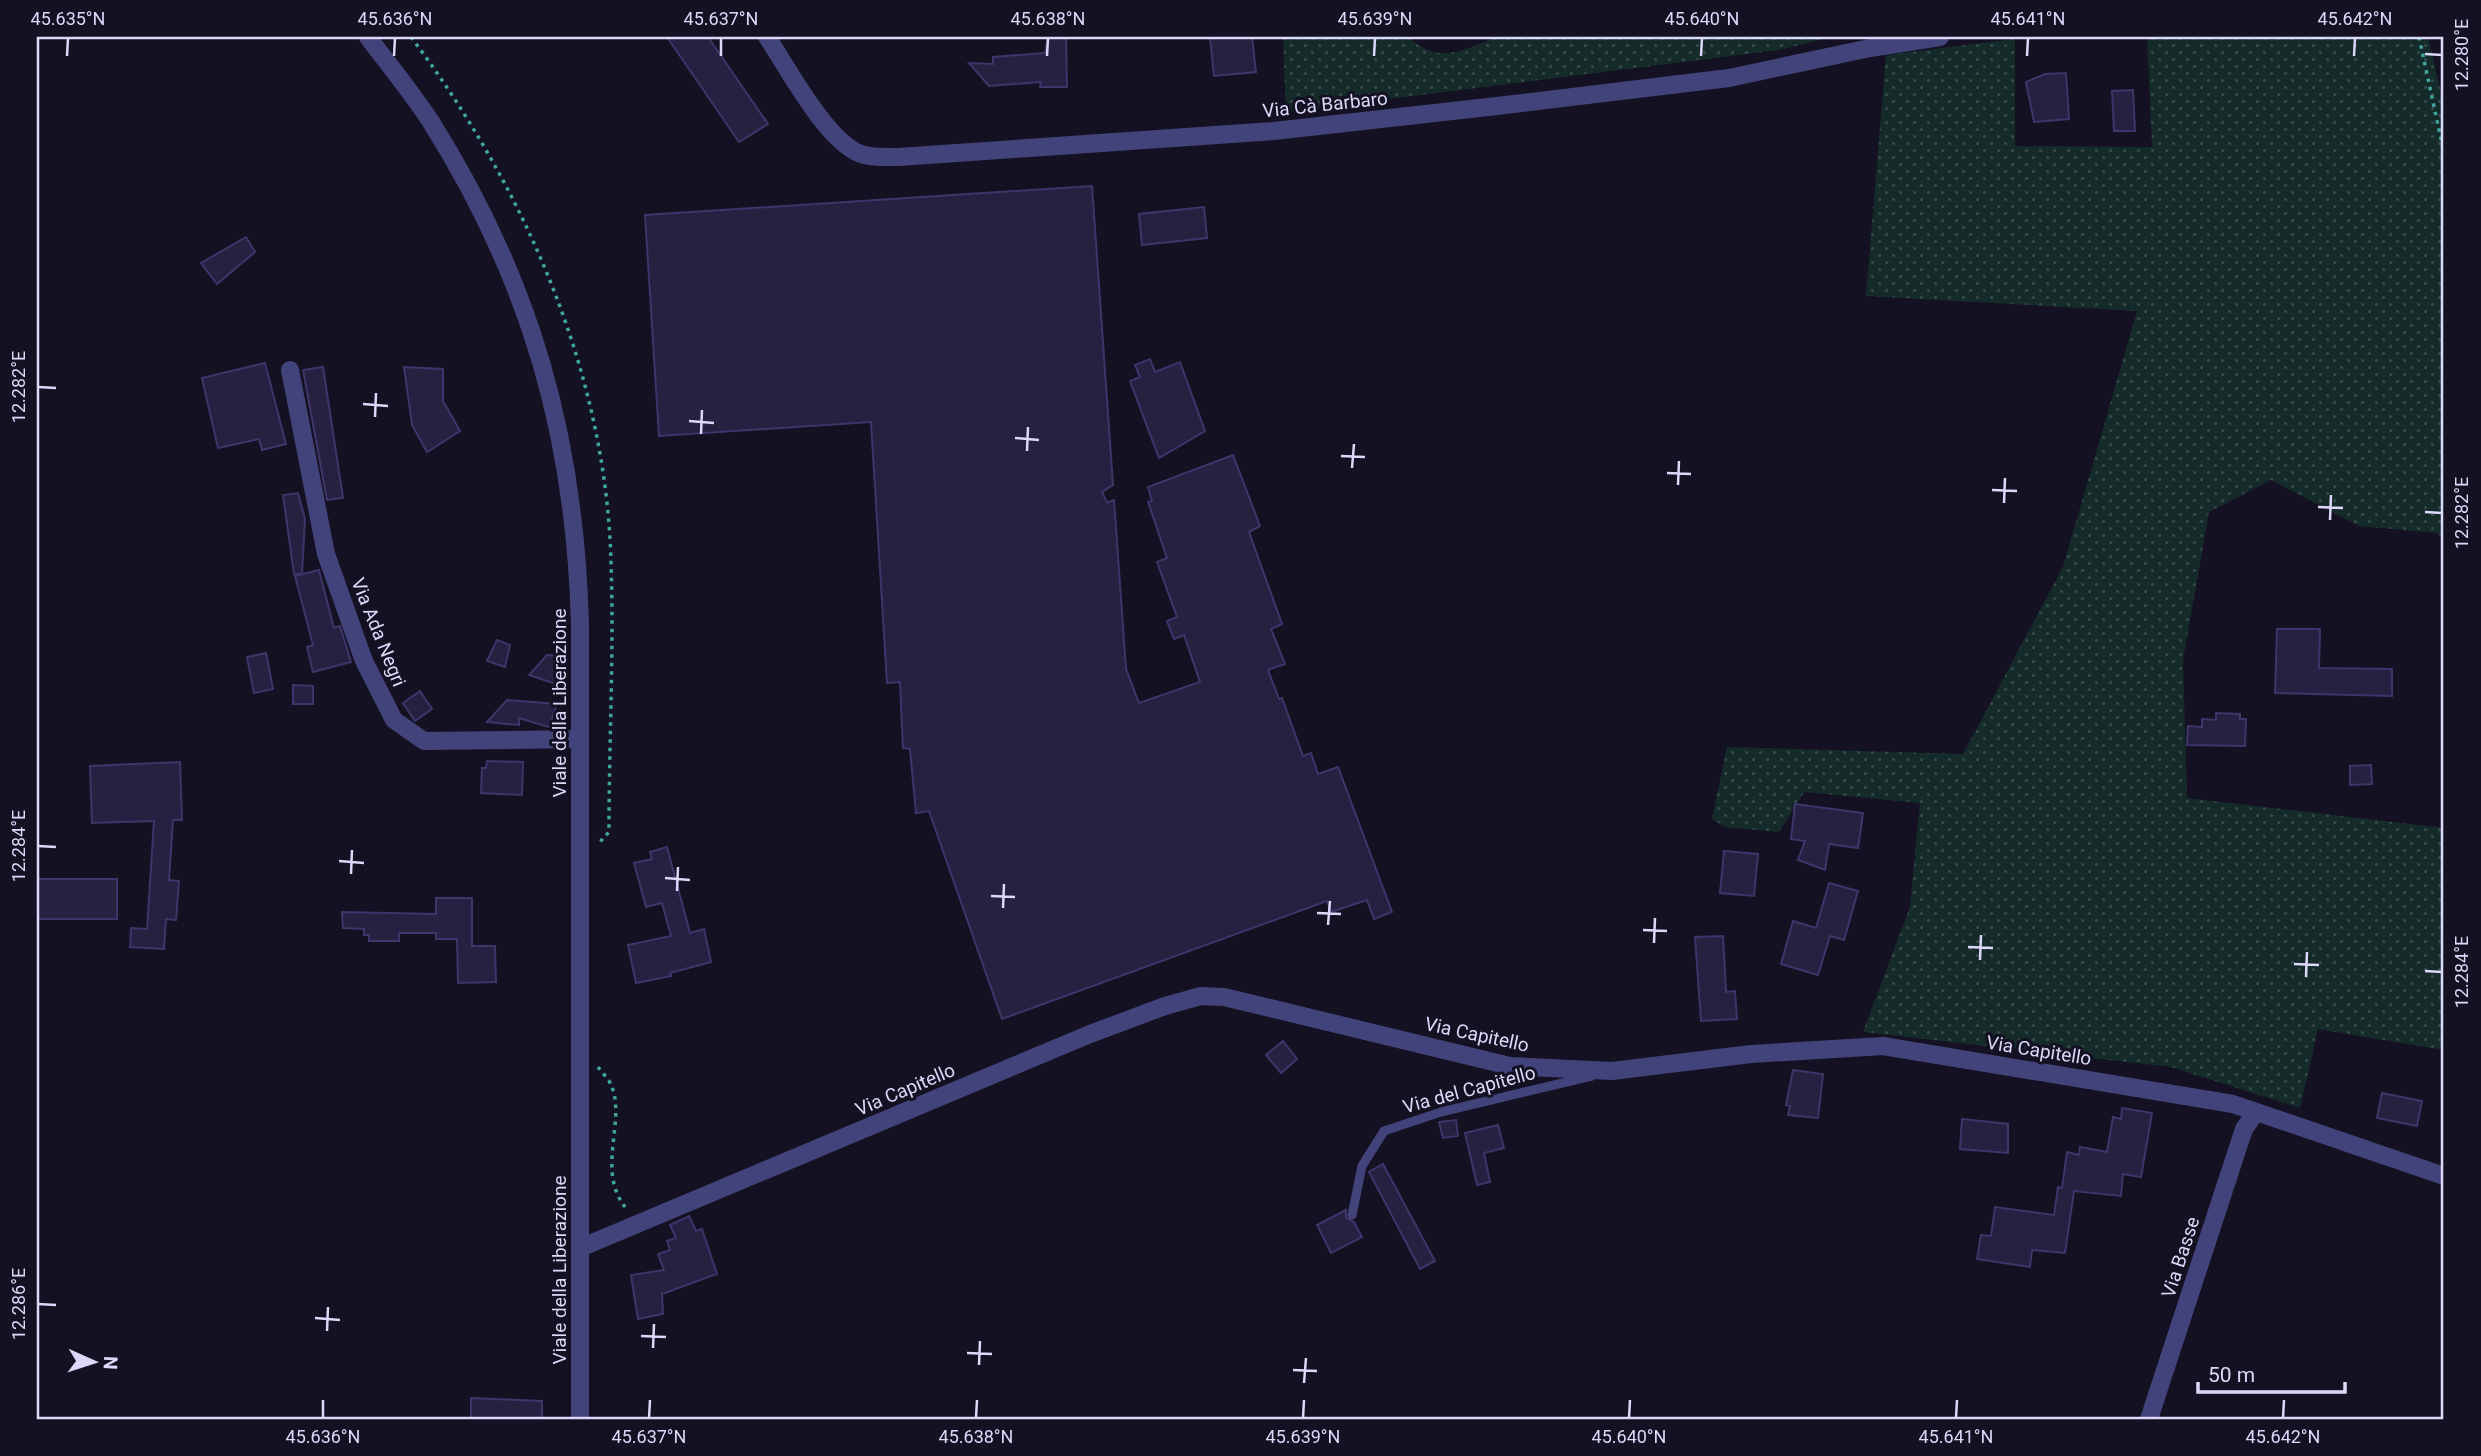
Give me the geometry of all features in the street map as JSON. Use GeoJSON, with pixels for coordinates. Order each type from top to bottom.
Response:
{"type":"FeatureCollection","features":[{"type":"Feature","properties":{"kind":"street","name":"Viale della Liberazione"},"geometry":{"type":"LineString","coordinates":[[368,37],[430,122],[483,214],[520,297],[549,386],[565,454],[578,553],[580,1419]]}},
{"type":"Feature","properties":{"kind":"street","name":"Via Cà Barbaro"},"geometry":{"type":"LineString","coordinates":[[766,37],[825,123],[848,147],[863,155],[899,157],[1274,131],[1497,106],[1729,78],[1870,48],[1940,37]]}},
{"type":"Feature","properties":{"kind":"street","name":"Via Ada Negri"},"geometry":{"type":"LineString","coordinates":[[290,370],[326,554],[364,661],[394,720],[424,741],[580,739]]}},
{"type":"Feature","properties":{"kind":"street","name":"Via Capitello"},"geometry":{"type":"LineString","coordinates":[[580,1248],[1090,1034],[1201,996],[1224,997],[1510,1066],[1612,1071],[1751,1054],[1883,1046],[2233,1104],[2444,1176]]}},
{"type":"Feature","properties":{"kind":"street","name":"Via Basse"},"geometry":{"type":"LineString","coordinates":[[2149,1419],[2244,1129],[2256,1112]]}},
{"type":"Feature","properties":{"kind":"lane","name":"Via del Capitello"},"geometry":{"type":"LineString","coordinates":[[1352,1215],[1362,1166],[1384,1131],[1441,1112],[1612,1071]]}},
{"type":"Feature","properties":{"kind":"path"},"geometry":{"type":"LineString","coordinates":[[2419,37],[2444,153]]}},
{"type":"Feature","properties":{"kind":"green space"},"geometry":{"type":"Polygon","coordinates":[[[1283,37],[1408,37],[1430,51],[1451,53],[1496,37],[1832,37],[1779,50],[1286,112],[1283,37]]]}},
{"type":"Feature","properties":{"kind":"green space"},"geometry":{"type":"Polygon","coordinates":[[[2147,37],[2428,37],[2444,106],[2444,539],[2437,533],[2359,526],[2271,480],[2209,512],[2183,660],[2187,798],[2444,828],[2444,1050],[2318,1029],[2300,1108],[2171,1067],[1863,1032],[1910,907],[1920,803],[1804,792],[1779,832],[1725,827],[1712,819],[1727,747],[1963,754],[2063,567],[2137,311],[1866,296],[1886,55],[2015,39],[2015,146],[2152,147],[2147,37]]]}},
{"type":"Feature","properties":{"kind":"building"},"geometry":{"type":"Polygon","coordinates":[[[667,37],[708,37],[768,124],[739,142],[667,37]]]}},
{"type":"Feature","properties":{"kind":"building"},"geometry":{"type":"Polygon","coordinates":[[[1048,37],[1066,37],[1067,87],[1040,87],[1041,82],[989,86],[969,63],[993,64],[993,57],[1045,53],[1048,37]]]}},
{"type":"Feature","properties":{"kind":"building"},"geometry":{"type":"Polygon","coordinates":[[[1210,37],[1252,37],[1256,72],[1214,76],[1210,37]]]}},
{"type":"Feature","properties":{"kind":"building"},"geometry":{"type":"Polygon","coordinates":[[[2066,73],[2069,119],[2034,122],[2026,82],[2045,74],[2066,73]]]}},
{"type":"Feature","properties":{"kind":"building"},"geometry":{"type":"Polygon","coordinates":[[[2133,90],[2135,131],[2114,131],[2112,91],[2133,90]]]}},
{"type":"Feature","properties":{"kind":"building"},"geometry":{"type":"Polygon","coordinates":[[[1092,186],[1113,485],[1102,492],[1107,503],[1114,500],[1126,669],[1139,703],[1200,682],[1184,635],[1174,639],[1167,621],[1177,617],[1157,562],[1167,558],[1148,502],[1152,501],[1148,487],[1233,455],[1260,526],[1249,532],[1282,624],[1271,629],[1285,664],[1268,670],[1279,699],[1282,698],[1303,756],[1311,753],[1318,774],[1338,767],[1392,912],[1374,919],[1367,900],[1331,912],[1327,901],[1002,1019],[929,811],[916,813],[910,749],[903,748],[900,682],[887,683],[871,422],[659,436],[645,215],[1092,186]]]}},
{"type":"Feature","properties":{"kind":"building"},"geometry":{"type":"Polygon","coordinates":[[[1204,207],[1207,238],[1142,245],[1139,214],[1204,207]]]}},
{"type":"Feature","properties":{"kind":"building"},"geometry":{"type":"Polygon","coordinates":[[[246,237],[255,252],[217,284],[201,263],[246,237]]]}},
{"type":"Feature","properties":{"kind":"building"},"geometry":{"type":"Polygon","coordinates":[[[1150,359],[1155,372],[1180,362],[1205,431],[1159,458],[1130,381],[1140,377],[1135,365],[1150,359]]]}},
{"type":"Feature","properties":{"kind":"building"},"geometry":{"type":"Polygon","coordinates":[[[265,363],[286,444],[262,450],[259,439],[218,448],[202,378],[265,363]]]}},
{"type":"Feature","properties":{"kind":"building"},"geometry":{"type":"Polygon","coordinates":[[[323,367],[343,498],[327,500],[303,370],[323,367]]]}},
{"type":"Feature","properties":{"kind":"building"},"geometry":{"type":"Polygon","coordinates":[[[404,367],[443,369],[443,401],[460,431],[427,452],[412,425],[404,367]]]}},
{"type":"Feature","properties":{"kind":"building"},"geometry":{"type":"Polygon","coordinates":[[[298,493],[305,519],[302,574],[294,574],[283,495],[298,493]]]}},
{"type":"Feature","properties":{"kind":"building"},"geometry":{"type":"Polygon","coordinates":[[[319,570],[334,628],[340,626],[351,662],[313,672],[307,647],[313,645],[295,576],[319,570]]]}},
{"type":"Feature","properties":{"kind":"building"},"geometry":{"type":"Polygon","coordinates":[[[2277,629],[2320,629],[2319,668],[2392,669],[2392,696],[2275,693],[2277,629]]]}},
{"type":"Feature","properties":{"kind":"building"},"geometry":{"type":"Polygon","coordinates":[[[497,640],[510,645],[505,667],[487,661],[497,640]]]}},
{"type":"Feature","properties":{"kind":"building"},"geometry":{"type":"Polygon","coordinates":[[[266,653],[273,689],[254,693],[247,657],[266,653]]]}},
{"type":"Feature","properties":{"kind":"building"},"geometry":{"type":"Polygon","coordinates":[[[547,655],[566,656],[565,687],[529,675],[547,655]]]}},
{"type":"Feature","properties":{"kind":"building"},"geometry":{"type":"Polygon","coordinates":[[[293,685],[313,686],[313,704],[293,704],[293,685]]]}},
{"type":"Feature","properties":{"kind":"building"},"geometry":{"type":"Polygon","coordinates":[[[420,691],[432,709],[415,721],[403,703],[420,691]]]}},
{"type":"Feature","properties":{"kind":"building"},"geometry":{"type":"Polygon","coordinates":[[[507,700],[557,704],[549,727],[519,718],[519,725],[487,722],[507,700]]]}},
{"type":"Feature","properties":{"kind":"building"},"geometry":{"type":"Polygon","coordinates":[[[2216,713],[2240,714],[2240,719],[2246,719],[2245,746],[2187,745],[2188,726],[2202,727],[2202,719],[2216,720],[2216,713]]]}},
{"type":"Feature","properties":{"kind":"building"},"geometry":{"type":"Polygon","coordinates":[[[487,761],[523,762],[522,795],[481,793],[482,768],[486,768],[487,761]]]}},
{"type":"Feature","properties":{"kind":"building"},"geometry":{"type":"Polygon","coordinates":[[[180,762],[182,820],[173,820],[169,880],[179,881],[176,920],[166,919],[164,949],[130,947],[131,928],[147,929],[154,821],[92,823],[90,766],[180,762]]]}},
{"type":"Feature","properties":{"kind":"building"},"geometry":{"type":"Polygon","coordinates":[[[2371,765],[2372,784],[2350,785],[2350,766],[2371,765]]]}},
{"type":"Feature","properties":{"kind":"building"},"geometry":{"type":"Polygon","coordinates":[[[1795,804],[1863,813],[1858,848],[1829,844],[1825,870],[1798,860],[1805,841],[1791,839],[1795,804]]]}},
{"type":"Feature","properties":{"kind":"building"},"geometry":{"type":"Polygon","coordinates":[[[667,847],[690,933],[704,929],[711,962],[670,973],[671,976],[636,983],[628,945],[671,936],[662,903],[646,907],[634,863],[652,859],[650,852],[667,847]]]}},
{"type":"Feature","properties":{"kind":"building"},"geometry":{"type":"Polygon","coordinates":[[[1724,851],[1758,854],[1754,896],[1720,893],[1724,851]]]}},
{"type":"Feature","properties":{"kind":"building"},"geometry":{"type":"Polygon","coordinates":[[[37,879],[117,879],[117,919],[37,919],[37,879]]]}},
{"type":"Feature","properties":{"kind":"building"},"geometry":{"type":"Polygon","coordinates":[[[1829,883],[1858,891],[1844,940],[1830,936],[1818,975],[1781,964],[1793,921],[1816,928],[1829,883]]]}},
{"type":"Feature","properties":{"kind":"building"},"geometry":{"type":"Polygon","coordinates":[[[436,898],[472,898],[472,946],[495,946],[496,982],[458,983],[457,939],[436,939],[436,933],[399,933],[399,941],[369,941],[369,935],[364,935],[364,929],[343,928],[342,912],[436,914],[436,898]]]}},
{"type":"Feature","properties":{"kind":"building"},"geometry":{"type":"Polygon","coordinates":[[[1723,936],[1726,992],[1735,991],[1737,1019],[1701,1021],[1695,937],[1723,936]]]}},
{"type":"Feature","properties":{"kind":"building"},"geometry":{"type":"Polygon","coordinates":[[[1283,1041],[1297,1059],[1281,1073],[1266,1055],[1283,1041]]]}},
{"type":"Feature","properties":{"kind":"building"},"geometry":{"type":"Polygon","coordinates":[[[1793,1070],[1823,1074],[1818,1118],[1788,1115],[1790,1106],[1786,1105],[1793,1070]]]}},
{"type":"Feature","properties":{"kind":"building"},"geometry":{"type":"Polygon","coordinates":[[[2382,1093],[2422,1101],[2417,1126],[2377,1118],[2382,1093]]]}},
{"type":"Feature","properties":{"kind":"building"},"geometry":{"type":"Polygon","coordinates":[[[2122,1108],[2152,1113],[2141,1177],[2123,1174],[2121,1196],[2074,1191],[2065,1253],[2032,1250],[2030,1267],[1977,1259],[1981,1235],[1991,1236],[1995,1207],[2054,1215],[2058,1187],[2062,1188],[2067,1152],[2079,1155],[2080,1147],[2107,1152],[2113,1117],[2121,1119],[2122,1108]]]}},
{"type":"Feature","properties":{"kind":"building"},"geometry":{"type":"Polygon","coordinates":[[[1962,1119],[2008,1124],[2008,1153],[1960,1149],[1962,1119]]]}},
{"type":"Feature","properties":{"kind":"building"},"geometry":{"type":"Polygon","coordinates":[[[1456,1120],[1458,1136],[1443,1138],[1439,1122],[1456,1120]]]}},
{"type":"Feature","properties":{"kind":"building"},"geometry":{"type":"Polygon","coordinates":[[[1498,1125],[1504,1148],[1484,1153],[1490,1182],[1477,1185],[1465,1133],[1498,1125]]]}},
{"type":"Feature","properties":{"kind":"building"},"geometry":{"type":"Polygon","coordinates":[[[1383,1164],[1435,1261],[1420,1269],[1369,1172],[1383,1164]]]}},
{"type":"Feature","properties":{"kind":"building"},"geometry":{"type":"Polygon","coordinates":[[[1346,1210],[1346,1218],[1354,1222],[1362,1237],[1331,1253],[1317,1225],[1346,1210]]]}},
{"type":"Feature","properties":{"kind":"building"},"geometry":{"type":"Polygon","coordinates":[[[689,1216],[696,1231],[702,1229],[717,1274],[662,1294],[663,1314],[638,1319],[631,1275],[664,1270],[658,1254],[670,1250],[667,1241],[676,1238],[670,1225],[689,1216]]]}},
{"type":"Feature","properties":{"kind":"building"},"geometry":{"type":"Polygon","coordinates":[[[471,1398],[542,1401],[542,1419],[471,1419],[471,1398]]]}}]}
